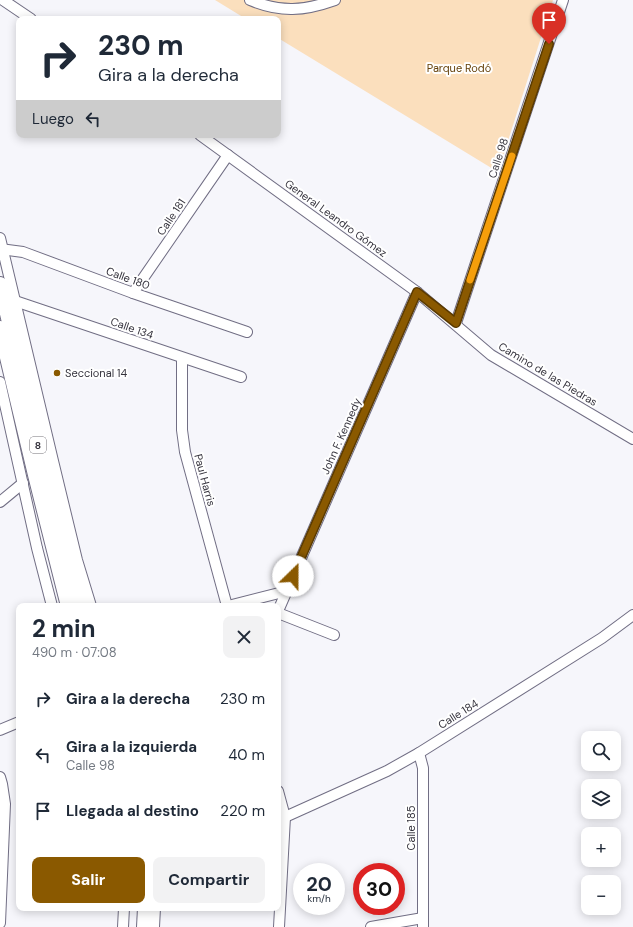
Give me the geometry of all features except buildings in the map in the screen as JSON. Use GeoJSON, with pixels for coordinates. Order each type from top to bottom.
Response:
{"type":"FeatureCollection","features":[{"type":"Feature","properties":{"kind":"highway","name":"8"},"geometry":{"type":"LineString","coordinates":[[0,284],[44,471],[79,603]]}},
{"type":"Feature","properties":{"kind":"highway","name":"8"},"geometry":{"type":"LineString","coordinates":[[0,328],[67,603]]}},
{"type":"Feature","properties":{"kind":"highway"},"geometry":{"type":"LineString","coordinates":[[136,927],[137,911]]}},
{"type":"Feature","properties":{"kind":"highway"},"geometry":{"type":"LineString","coordinates":[[144,927],[146,911]]}},
{"type":"Feature","properties":{"kind":"street"},"geometry":{"type":"LineString","coordinates":[[4,0],[27,16]]}},
{"type":"Feature","properties":{"kind":"street"},"geometry":{"type":"LineString","coordinates":[[250,0],[266,7],[285,9],[304,9],[335,0]]}},
{"type":"Feature","properties":{"kind":"street","name":"Calle 98"},"geometry":{"type":"LineString","coordinates":[[456,323],[563,0]]}},
{"type":"Feature","properties":{"kind":"street","name":"General Leandro Gómez"},"geometry":{"type":"LineString","coordinates":[[204,138],[417,292],[456,323]]}},
{"type":"Feature","properties":{"kind":"street","name":"Calle 181"},"geometry":{"type":"LineString","coordinates":[[133,293],[228,154]]}},
{"type":"Feature","properties":{"kind":"street"},"geometry":{"type":"LineString","coordinates":[[0,238],[1,249],[15,301],[58,484],[90,603]]}},
{"type":"Feature","properties":{"kind":"street","name":"Calle 180"},"geometry":{"type":"LineString","coordinates":[[1,249],[23,252],[133,293],[247,332]]}},
{"type":"Feature","properties":{"kind":"street","name":"John F. Kennedy"},"geometry":{"type":"LineString","coordinates":[[281,604],[417,292]]}},
{"type":"Feature","properties":{"kind":"street","name":"Calle 134"},"geometry":{"type":"LineString","coordinates":[[15,301],[241,377]]}},
{"type":"Feature","properties":{"kind":"street","name":"Camino de las Piedras"},"geometry":{"type":"LineString","coordinates":[[456,323],[476,343],[491,355],[633,439]]}},
{"type":"Feature","properties":{"kind":"street","name":"Paul Harris"},"geometry":{"type":"LineString","coordinates":[[182,358],[182,430],[185,452],[227,603]]}},
{"type":"Feature","properties":{"kind":"street"},"geometry":{"type":"LineString","coordinates":[[0,382],[37,548],[51,603]]}},
{"type":"Feature","properties":{"kind":"street"},"geometry":{"type":"LineString","coordinates":[[0,502],[23,483]]}},
{"type":"Feature","properties":{"kind":"street"},"geometry":{"type":"LineString","coordinates":[[239,603],[287,590]]}},
{"type":"Feature","properties":{"kind":"street"},"geometry":{"type":"LineString","coordinates":[[281,610],[334,635]]}},
{"type":"Feature","properties":{"kind":"street","name":"Calle 184"},"geometry":{"type":"LineString","coordinates":[[285,817],[387,771],[419,753],[602,638],[633,615]]}},
{"type":"Feature","properties":{"kind":"street"},"geometry":{"type":"LineString","coordinates":[[0,730],[16,723]]}},
{"type":"Feature","properties":{"kind":"street","name":"Calle 185"},"geometry":{"type":"LineString","coordinates":[[419,753],[423,768],[423,922]]}},
{"type":"Feature","properties":{"kind":"street"},"geometry":{"type":"LineString","coordinates":[[0,777],[5,804],[2,843],[0,923]]}},
{"type":"Feature","properties":{"kind":"street"},"geometry":{"type":"LineString","coordinates":[[281,802],[285,817],[281,890]]}},
{"type":"Feature","properties":{"kind":"street"},"geometry":{"type":"LineString","coordinates":[[123,927],[124,911]]}},
{"type":"Feature","properties":{"kind":"street"},"geometry":{"type":"LineString","coordinates":[[154,927],[155,911]]}},
{"type":"Feature","properties":{"kind":"street"},"geometry":{"type":"LineString","coordinates":[[279,927],[280,911]]}},
{"type":"Feature","properties":{"kind":"street"},"geometry":{"type":"LineString","coordinates":[[371,927],[423,922]]}},
{"type":"Feature","properties":{"kind":"green space","name":"Parque Rodó"},"geometry":{"type":"Polygon","coordinates":[[[215,0],[553,0],[498,172],[281,40],[281,16],[241,16],[215,0]]]}},
{"type":"Feature","properties":{"kind":"slow traffic"},"geometry":{"type":"LineString","coordinates":[[470,280],[512,156]]}},
{"type":"Feature","properties":{"kind":"place","name":"Seccional 14"},"geometry":{"type":"Point","coordinates":[57,373]}},
{"type":"Feature","properties":{"kind":"route"},"geometry":{"type":"LineString","coordinates":[[293,576],[417,292],[456,323],[549,44]]}}]}
